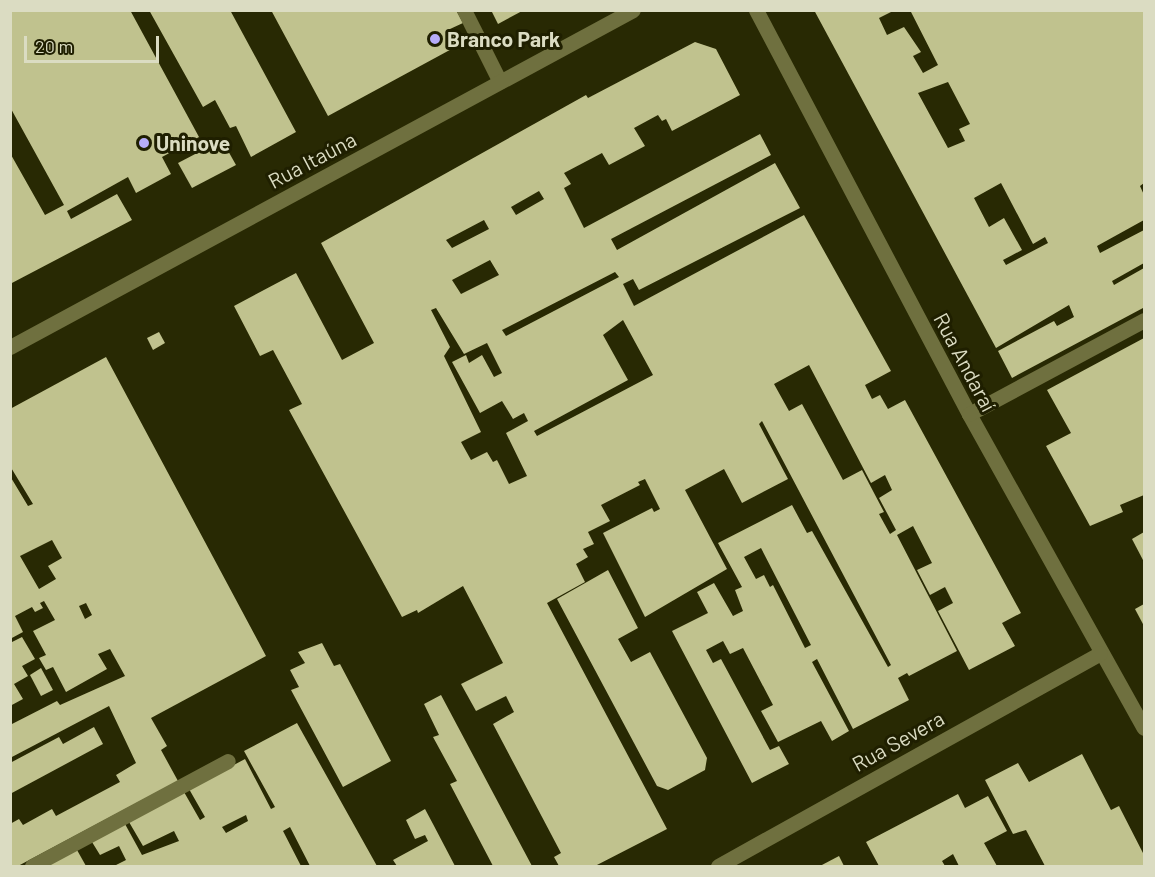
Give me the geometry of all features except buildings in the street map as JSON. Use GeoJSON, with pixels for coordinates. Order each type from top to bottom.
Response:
{"type":"FeatureCollection","features":[{"type":"Feature","properties":{"kind":"street"},"geometry":{"type":"LineString","coordinates":[[464,10],[500,82]]}},
{"type":"Feature","properties":{"kind":"street","name":"Rua Itaúna"},"geometry":{"type":"LineString","coordinates":[[10,347],[633,10]]}},
{"type":"Feature","properties":{"kind":"street","name":"Rua Andaraí"},"geometry":{"type":"LineString","coordinates":[[756,10],[969,414],[1100,653],[1144,728]]}},
{"type":"Feature","properties":{"kind":"street"},"geometry":{"type":"LineString","coordinates":[[969,414],[1144,320]]}},
{"type":"Feature","properties":{"kind":"street","name":"Rua Severa"},"geometry":{"type":"LineString","coordinates":[[718,867],[1100,653]]}},
{"type":"Feature","properties":{"kind":"street"},"geometry":{"type":"LineString","coordinates":[[32,867],[228,761]]}},
{"type":"Feature","properties":{"kind":"place","name":"Branco Park"},"geometry":{"type":"Point","coordinates":[435,39]}},
{"type":"Feature","properties":{"kind":"place","name":"Uninove"},"geometry":{"type":"Point","coordinates":[144,143]}}]}
